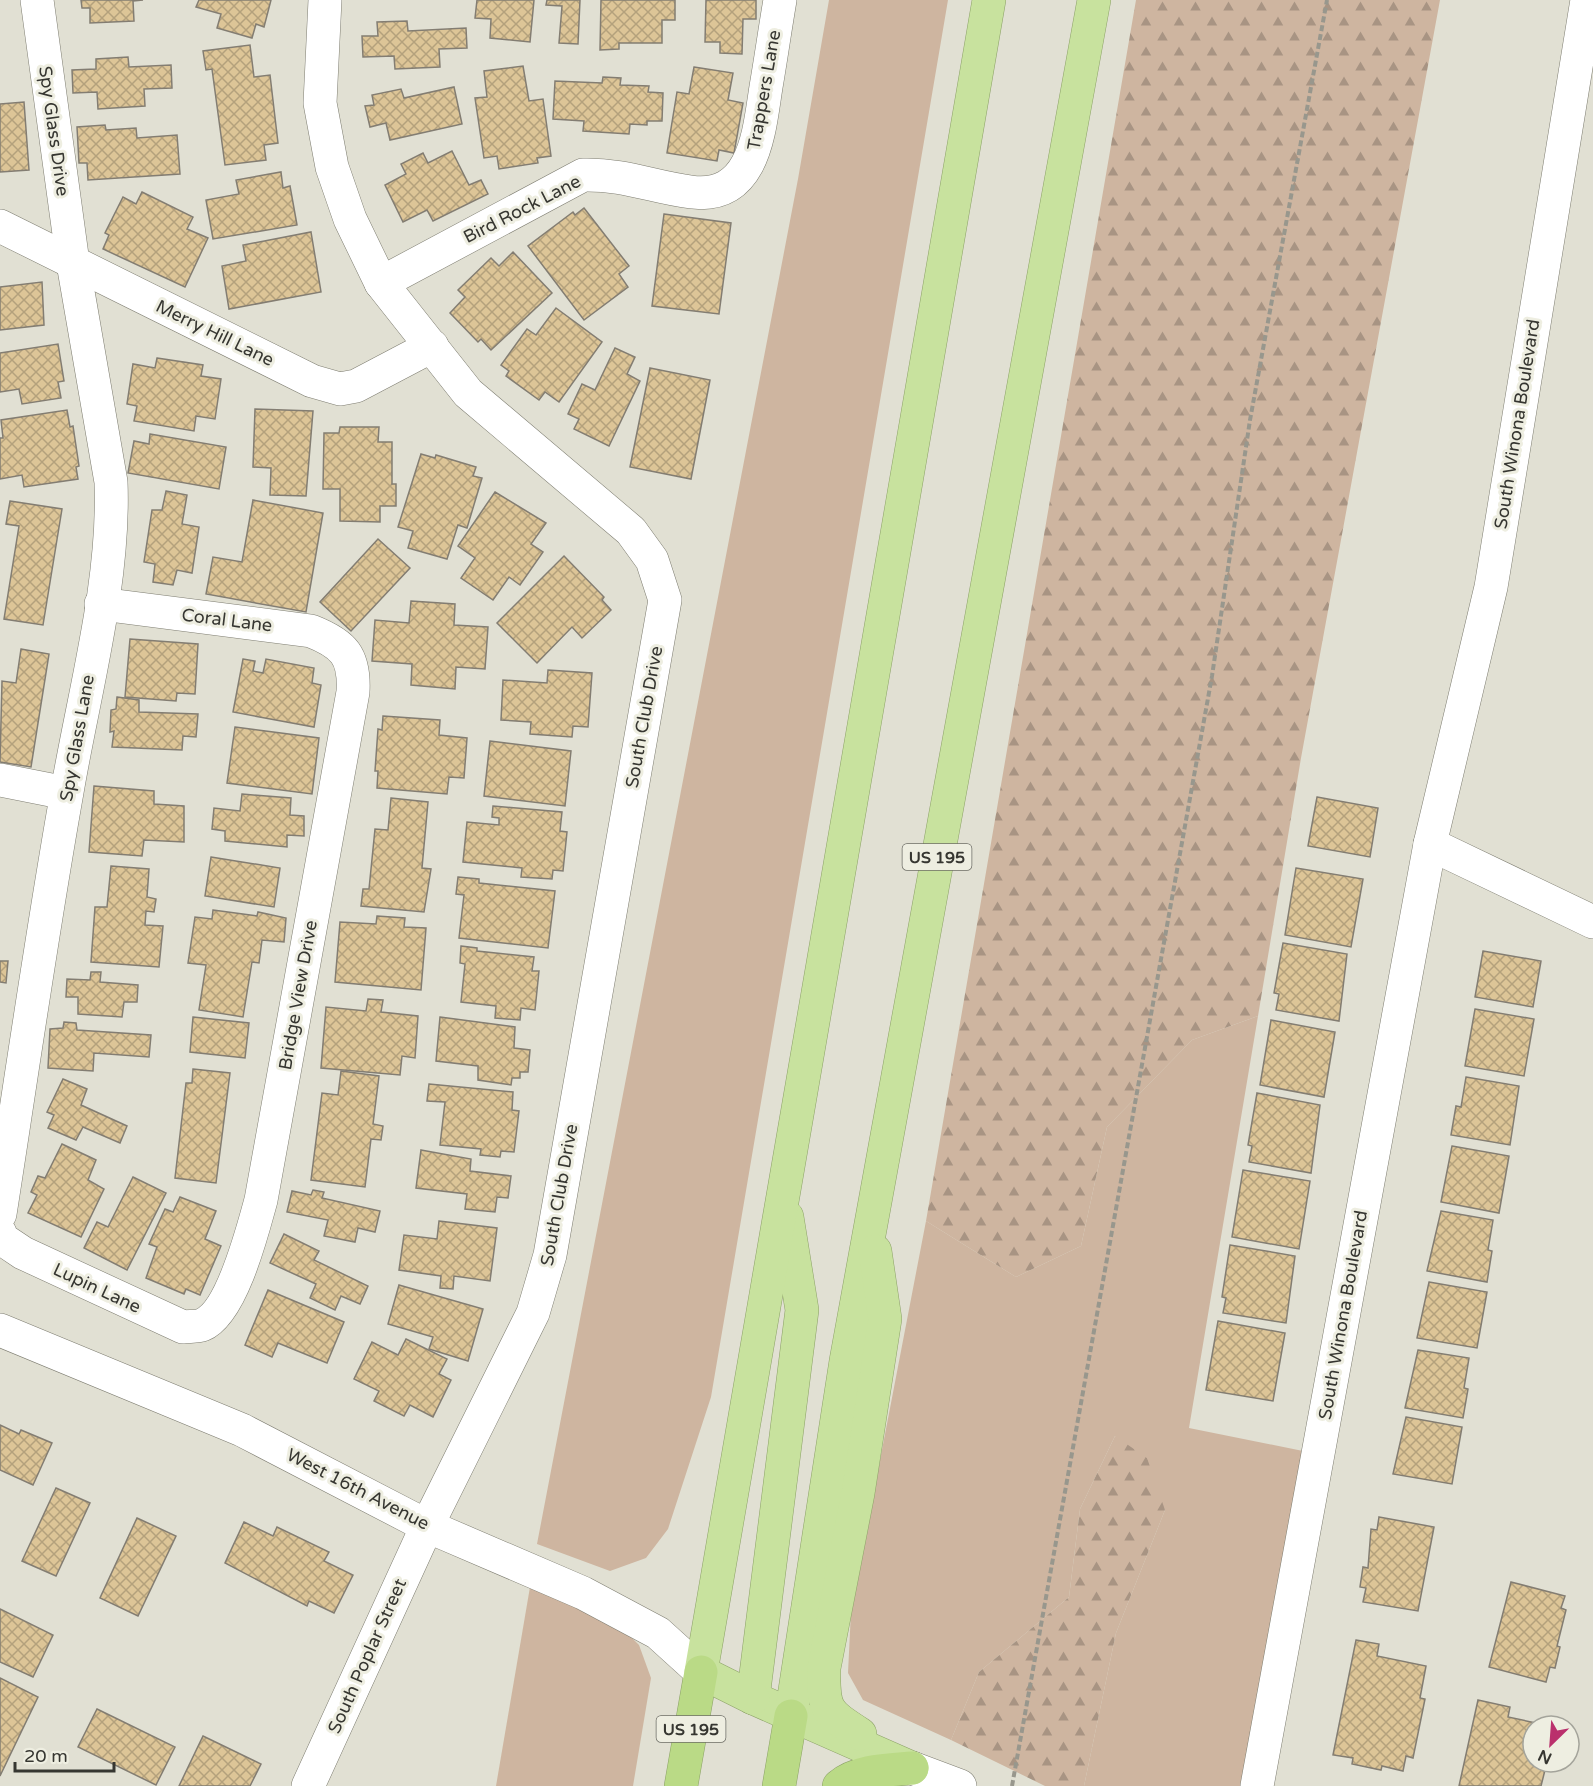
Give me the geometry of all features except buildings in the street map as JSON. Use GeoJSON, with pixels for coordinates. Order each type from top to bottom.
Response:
{"type":"FeatureCollection","features":[{"type":"Feature","properties":{"kind":"highway","name":"US 195"},"geometry":{"type":"LineString","coordinates":[[681,1786],[989,0]]}},
{"type":"Feature","properties":{"kind":"highway","name":"US 195"},"geometry":{"type":"LineString","coordinates":[[779,1786],[846,1362],[1095,0]]}},
{"type":"Feature","properties":{"kind":"highway"},"geometry":{"type":"LineString","coordinates":[[753,1698],[802,1310],[783,1198]]}},
{"type":"Feature","properties":{"kind":"highway"},"geometry":{"type":"LineString","coordinates":[[871,1224],[885,1319],[858,1493],[824,1668],[823,1698],[834,1718],[912,1768]]}},
{"type":"Feature","properties":{"kind":"highway"},"geometry":{"type":"LineString","coordinates":[[701,1672],[791,1716],[912,1768]]}},
{"type":"Feature","properties":{"kind":"highway"},"geometry":{"type":"LineString","coordinates":[[839,1786],[846,1781],[879,1770],[912,1768]]}},
{"type":"Feature","properties":{"kind":"street","name":"Spy Glass Drive"},"geometry":{"type":"LineString","coordinates":[[37,0],[73,262]]}},
{"type":"Feature","properties":{"kind":"street","name":"South Club Drive"},"geometry":{"type":"LineString","coordinates":[[325,0],[320,103],[332,167],[350,219],[381,284],[468,393],[631,531],[652,560],[665,600],[550,1255],[533,1313],[427,1526]]}},
{"type":"Feature","properties":{"kind":"street","name":"Trappers Lane"},"geometry":{"type":"LineString","coordinates":[[740,176],[756,148],[780,0]]}},
{"type":"Feature","properties":{"kind":"street","name":"South Winona Boulevard"},"geometry":{"type":"LineString","coordinates":[[1257,1786],[1441,786],[1478,647],[1491,587],[1584,74],[1587,0]]}},
{"type":"Feature","properties":{"kind":"street","name":"Bird Rock Lane"},"geometry":{"type":"LineString","coordinates":[[381,284],[583,175],[612,174],[693,192],[714,191],[740,176]]}},
{"type":"Feature","properties":{"kind":"street","name":"Merry Hill Lane"},"geometry":{"type":"LineString","coordinates":[[0,226],[312,381],[340,389],[356,386],[432,346]]}},
{"type":"Feature","properties":{"kind":"street","name":"Spy Glass Lane"},"geometry":{"type":"LineString","coordinates":[[0,1214],[66,793],[101,604],[112,518],[111,482],[73,262]]}},
{"type":"Feature","properties":{"kind":"street","name":"Coral Lane"},"geometry":{"type":"LineString","coordinates":[[101,604],[311,631],[328,638],[347,652]]}},
{"type":"Feature","properties":{"kind":"street","name":"Bridge View Drive"},"geometry":{"type":"LineString","coordinates":[[202,1325],[224,1304],[251,1237],[261,1200],[353,692],[354,673],[347,652]]}},
{"type":"Feature","properties":{"kind":"street"},"geometry":{"type":"LineString","coordinates":[[0,780],[66,793]]}},
{"type":"Feature","properties":{"kind":"street"},"geometry":{"type":"LineString","coordinates":[[1430,844],[1593,922]]}},
{"type":"Feature","properties":{"kind":"street","name":"Lupin Lane"},"geometry":{"type":"LineString","coordinates":[[0,1233],[2,1239],[23,1253],[166,1321],[183,1327],[202,1325]]}},
{"type":"Feature","properties":{"kind":"street","name":"West 16th Avenue"},"geometry":{"type":"LineString","coordinates":[[0,1330],[242,1430],[427,1526],[583,1593],[658,1633],[701,1672]]}},
{"type":"Feature","properties":{"kind":"street","name":"South Poplar Street"},"geometry":{"type":"LineString","coordinates":[[308,1786],[427,1526]]}},
{"type":"Feature","properties":{"kind":"street"},"geometry":{"type":"LineString","coordinates":[[912,1768],[960,1786]]}},
{"type":"Feature","properties":{"kind":"path"},"geometry":{"type":"LineString","coordinates":[[1012,1786],[1212,676],[1250,420],[1327,0]]}},
{"type":"Feature","properties":{"kind":"green space"},"geometry":{"type":"Polygon","coordinates":[[[829,0],[948,0],[711,1397],[668,1529],[646,1558],[610,1571],[537,1544],[798,179],[829,0]]]}},
{"type":"Feature","properties":{"kind":"green space"},"geometry":{"type":"Polygon","coordinates":[[[1136,0],[1440,0],[1301,758],[1258,1016],[1192,1040],[1107,1127],[1081,1246],[1016,1277],[926,1221],[1136,0]]]}},
{"type":"Feature","properties":{"kind":"green space"},"geometry":{"type":"Polygon","coordinates":[[[1258,1016],[1189,1428],[1303,1451],[1245,1786],[1084,1786],[1116,1633],[1165,1510],[1115,1436],[1080,1509],[1069,1597],[979,1672],[951,1740],[863,1700],[848,1673],[851,1611],[926,1221],[1016,1277],[1081,1246],[1107,1127],[1192,1040],[1258,1016]]]}},
{"type":"Feature","properties":{"kind":"green space"},"geometry":{"type":"Polygon","coordinates":[[[1115,1436],[1147,1458],[1165,1510],[1116,1633],[1084,1786],[1045,1786],[951,1740],[979,1672],[1069,1597],[1080,1509],[1115,1436]]]}},
{"type":"Feature","properties":{"kind":"green space"},"geometry":{"type":"Polygon","coordinates":[[[530,1587],[612,1618],[639,1645],[651,1678],[633,1786],[496,1786],[530,1587]]]}}]}
